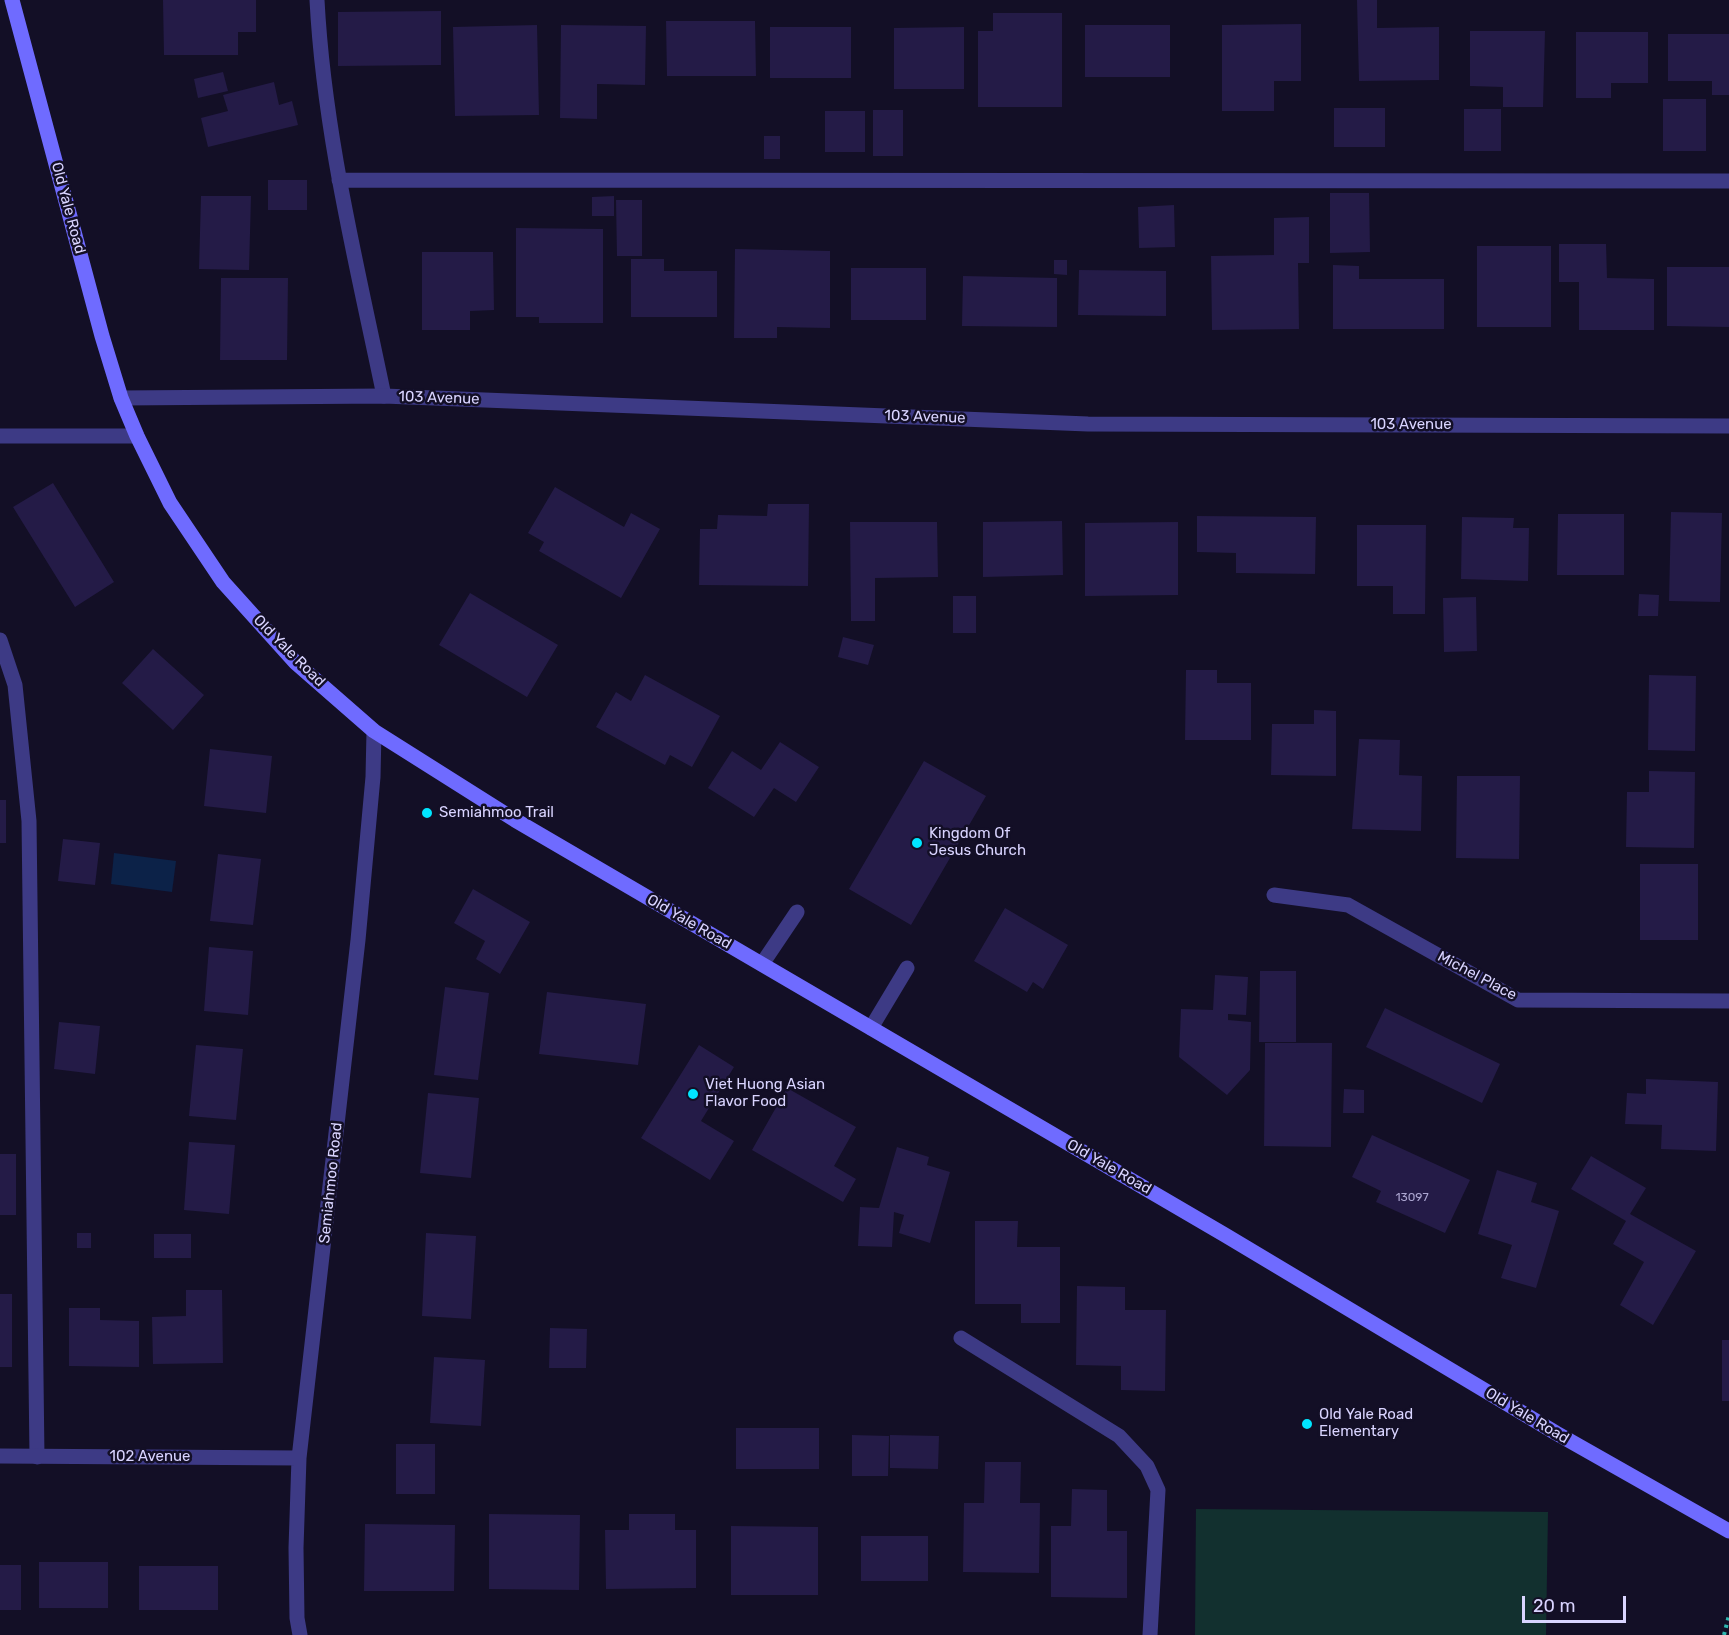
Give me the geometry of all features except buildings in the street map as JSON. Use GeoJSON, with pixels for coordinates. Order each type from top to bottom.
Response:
{"type":"FeatureCollection","features":[{"type":"Feature","properties":{"kind":"main road","name":"Old Yale Road"},"geometry":{"type":"LineString","coordinates":[[12,0],[102,336],[121,398],[137,436],[170,503],[223,582],[295,662],[374,731],[525,826],[1626,1474],[1729,1531]]}},
{"type":"Feature","properties":{"kind":"street"},"geometry":{"type":"LineString","coordinates":[[317,0],[319,50],[339,180],[384,396]]}},
{"type":"Feature","properties":{"kind":"street"},"geometry":{"type":"LineString","coordinates":[[339,180],[1729,180]]}},
{"type":"Feature","properties":{"kind":"street","name":"103 Avenue"},"geometry":{"type":"LineString","coordinates":[[121,398],[384,396],[1088,424],[1729,426]]}},
{"type":"Feature","properties":{"kind":"street"},"geometry":{"type":"LineString","coordinates":[[0,436],[137,436]]}},
{"type":"Feature","properties":{"kind":"street"},"geometry":{"type":"LineString","coordinates":[[0,640],[15,685],[29,821],[37,1457]]}},
{"type":"Feature","properties":{"kind":"street","name":"Semiahmoo Road"},"geometry":{"type":"LineString","coordinates":[[300,1635],[297,1618],[296,1548],[299,1458],[358,940],[373,777],[374,731]]}},
{"type":"Feature","properties":{"kind":"street","name":"Michel Place"},"geometry":{"type":"LineString","coordinates":[[1274,895],[1348,905],[1518,1000],[1729,1001]]}},
{"type":"Feature","properties":{"kind":"street"},"geometry":{"type":"LineString","coordinates":[[762,964],[797,912]]}},
{"type":"Feature","properties":{"kind":"street"},"geometry":{"type":"LineString","coordinates":[[871,1028],[907,968]]}},
{"type":"Feature","properties":{"kind":"street"},"geometry":{"type":"LineString","coordinates":[[961,1338],[1119,1436],[1148,1466],[1158,1490],[1150,1635]]}},
{"type":"Feature","properties":{"kind":"street","name":"102 Avenue"},"geometry":{"type":"LineString","coordinates":[[0,1456],[299,1458]]}},
{"type":"Feature","properties":{"kind":"path"},"geometry":{"type":"LineString","coordinates":[[1724,1635],[1729,1615]]}},
{"type":"Feature","properties":{"kind":"green space"},"geometry":{"type":"Polygon","coordinates":[[[1196,1509],[1548,1512],[1546,1635],[1195,1635],[1196,1509]]]}},
{"type":"Feature","properties":{"kind":"water"},"geometry":{"type":"Polygon","coordinates":[[[114,853],[176,861],[172,892],[111,884],[114,853]]]}},
{"type":"Feature","properties":{"kind":"place","name":"Semiahmoo Trail"},"geometry":{"type":"Point","coordinates":[427,813]}},
{"type":"Feature","properties":{"kind":"place","name":"Kingdom Of Jesus Church"},"geometry":{"type":"Point","coordinates":[917,843]}},
{"type":"Feature","properties":{"kind":"place","name":"Viet Huong Asian Flavor Food"},"geometry":{"type":"Point","coordinates":[693,1094]}},
{"type":"Feature","properties":{"kind":"place","name":"Old Yale Road Elementary"},"geometry":{"type":"Point","coordinates":[1307,1424]}}]}
